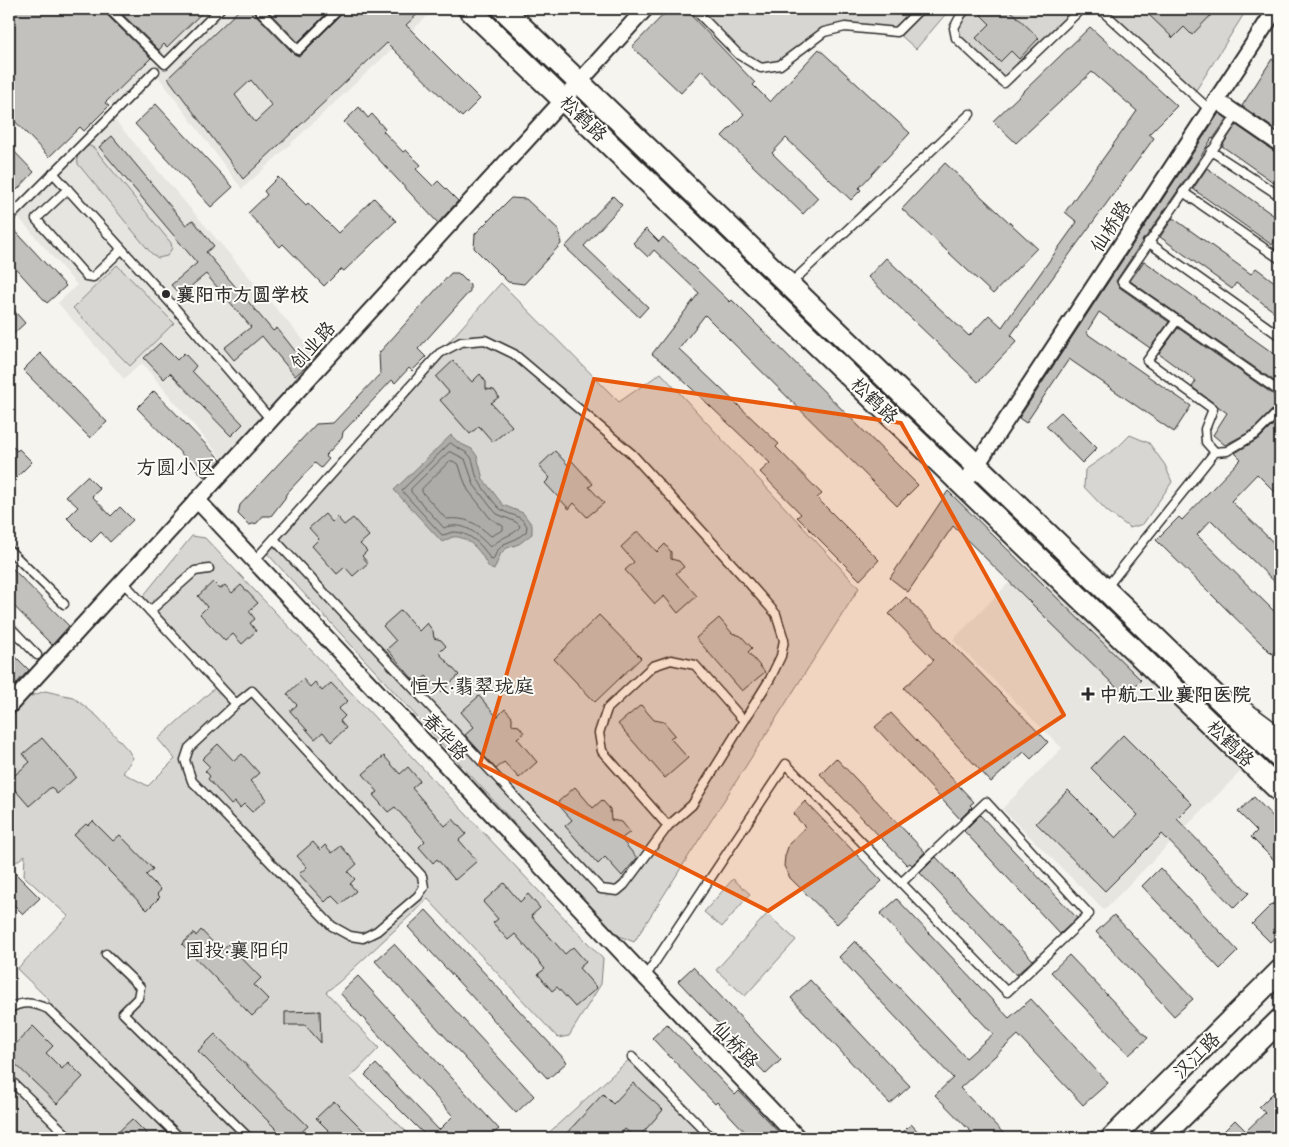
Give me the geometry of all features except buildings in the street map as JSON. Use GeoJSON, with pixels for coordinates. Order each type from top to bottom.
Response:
{"type":"FeatureCollection","features":[{"type":"Feature","properties":{"kind":"main road","name":"松鹤路"},"geometry":{"type":"LineString","coordinates":[[469,9],[1277,789]]}},
{"type":"Feature","properties":{"kind":"main road","name":"松鹤路"},"geometry":{"type":"LineString","coordinates":[[503,9],[1280,758]]}},
{"type":"Feature","properties":{"kind":"main road","name":"汉江路"},"geometry":{"type":"LineString","coordinates":[[1112,1138],[1280,971]]}},
{"type":"Feature","properties":{"kind":"main road","name":"汉江路"},"geometry":{"type":"LineString","coordinates":[[1160,1138],[1280,1020]]}},
{"type":"Feature","properties":{"kind":"street","name":"创业路"},"geometry":{"type":"LineString","coordinates":[[9,706],[645,9]]}},
{"type":"Feature","properties":{"kind":"street","name":"仙桥路"},"geometry":{"type":"LineString","coordinates":[[964,486],[1276,9]]}},
{"type":"Feature","properties":{"kind":"street"},"geometry":{"type":"LineString","coordinates":[[1213,105],[1280,144]]}},
{"type":"Feature","properties":{"kind":"street","name":"春华路"},"geometry":{"type":"LineString","coordinates":[[197,500],[645,978]]}},
{"type":"Feature","properties":{"kind":"street"},"geometry":{"type":"LineString","coordinates":[[1196,677],[1280,738]]}},
{"type":"Feature","properties":{"kind":"street","name":"仙桥路"},"geometry":{"type":"LineString","coordinates":[[645,978],[798,1138]]}},
{"type":"Feature","properties":{"kind":"lane"},"geometry":{"type":"LineString","coordinates":[[110,9],[165,64],[220,9]]}},
{"type":"Feature","properties":{"kind":"lane"},"geometry":{"type":"LineString","coordinates":[[258,9],[298,50],[339,9]]}},
{"type":"Feature","properties":{"kind":"lane"},"geometry":{"type":"LineString","coordinates":[[694,9],[740,55],[761,68],[780,65],[824,32],[845,28],[897,32],[920,9]]}},
{"type":"Feature","properties":{"kind":"lane"},"geometry":{"type":"LineString","coordinates":[[966,9],[954,28],[956,38],[1004,83],[1081,9]]}},
{"type":"Feature","properties":{"kind":"lane"},"geometry":{"type":"LineString","coordinates":[[1100,9],[1213,105]]}},
{"type":"Feature","properties":{"kind":"lane"},"geometry":{"type":"LineString","coordinates":[[9,218],[155,71]]}},
{"type":"Feature","properties":{"kind":"lane"},"geometry":{"type":"LineString","coordinates":[[789,285],[970,114]]}},
{"type":"Feature","properties":{"kind":"lane"},"geometry":{"type":"LineString","coordinates":[[1232,122],[1122,282],[1280,392]]}},
{"type":"Feature","properties":{"kind":"lane"},"geometry":{"type":"LineString","coordinates":[[1211,151],[1280,196]]}},
{"type":"Feature","properties":{"kind":"lane"},"geometry":{"type":"LineString","coordinates":[[53,173],[186,321],[271,420]]}},
{"type":"Feature","properties":{"kind":"lane"},"geometry":{"type":"LineString","coordinates":[[68,189],[36,219],[86,276],[93,277],[119,252],[120,247]]}},
{"type":"Feature","properties":{"kind":"lane"},"geometry":{"type":"LineString","coordinates":[[1183,192],[1280,259]]}},
{"type":"Feature","properties":{"kind":"lane"},"geometry":{"type":"LineString","coordinates":[[1148,242],[1280,336]]}},
{"type":"Feature","properties":{"kind":"lane"},"geometry":{"type":"LineString","coordinates":[[1177,320],[1147,361],[1213,409],[1205,429],[1206,442],[1215,452]]}},
{"type":"Feature","properties":{"kind":"lane"},"geometry":{"type":"LineString","coordinates":[[254,561],[440,353],[461,342],[485,340],[514,354],[632,454],[776,614],[784,640],[781,656],[770,679],[692,805],[668,826],[624,885],[617,891],[602,889],[274,539]]}},
{"type":"Feature","properties":{"kind":"lane"},"geometry":{"type":"LineString","coordinates":[[1105,590],[1215,452],[1228,451],[1256,434],[1280,410]]}},
{"type":"Feature","properties":{"kind":"lane"},"geometry":{"type":"LineString","coordinates":[[9,550],[64,604]]}},
{"type":"Feature","properties":{"kind":"lane"},"geometry":{"type":"LineString","coordinates":[[150,611],[195,571],[209,569]]}},
{"type":"Feature","properties":{"kind":"lane"},"geometry":{"type":"LineString","coordinates":[[123,582],[236,704]]}},
{"type":"Feature","properties":{"kind":"lane"},"geometry":{"type":"LineString","coordinates":[[9,626],[37,655]]}},
{"type":"Feature","properties":{"kind":"lane"},"geometry":{"type":"LineString","coordinates":[[668,826],[602,751],[599,733],[607,709],[654,666],[671,660],[694,665],[744,721]]}},
{"type":"Feature","properties":{"kind":"lane"},"geometry":{"type":"LineString","coordinates":[[252,691],[422,876],[424,887],[418,896],[377,931],[363,938],[350,936],[332,926],[192,781],[185,760],[189,748],[236,704],[252,691]]}},
{"type":"Feature","properties":{"kind":"lane"},"geometry":{"type":"LineString","coordinates":[[645,978],[786,764],[901,883],[1007,992],[1089,914],[986,802],[901,883]]}},
{"type":"Feature","properties":{"kind":"lane"},"geometry":{"type":"LineString","coordinates":[[106,954],[140,987],[138,998],[123,1013],[249,1138]]}},
{"type":"Feature","properties":{"kind":"lane"},"geometry":{"type":"LineString","coordinates":[[9,1009],[17,1004],[34,1004],[48,1009],[180,1138]]}},
{"type":"Feature","properties":{"kind":"lane"},"geometry":{"type":"LineString","coordinates":[[632,1057],[712,1138]]}},
{"type":"Feature","properties":{"kind":"lane"},"geometry":{"type":"LineString","coordinates":[[9,1079],[70,1138]]}},
{"type":"Feature","properties":{"kind":"highlighted area"},"geometry":{"type":"Polygon","coordinates":[[[594,379],[901,423],[1064,715],[768,911],[480,764],[594,379]]]}},
{"type":"Feature","properties":{"kind":"shaded area"},"geometry":{"type":"Polygon","coordinates":[[[20,9],[435,9],[242,189],[155,72],[117,109],[20,9]]]}},
{"type":"Feature","properties":{"kind":"shaded area"},"geometry":{"type":"Polygon","coordinates":[[[694,9],[950,9],[916,49],[897,32],[845,27],[824,32],[780,65],[761,68],[739,55],[694,9]]]}},
{"type":"Feature","properties":{"kind":"shaded area"},"geometry":{"type":"Polygon","coordinates":[[[966,9],[1081,9],[1004,83],[956,38],[954,28],[966,9]]]}},
{"type":"Feature","properties":{"kind":"shaded area"},"geometry":{"type":"Polygon","coordinates":[[[1100,9],[1247,9],[1193,95],[1100,9]]]}},
{"type":"Feature","properties":{"kind":"shaded area","name":"襄阳市方圆学校"},"geometry":{"type":"Polygon","coordinates":[[[111,116],[323,363],[228,466],[142,363],[124,379],[58,303],[77,285],[14,212],[111,116]]]}},
{"type":"Feature","properties":{"kind":"shaded area"},"geometry":{"type":"Polygon","coordinates":[[[84,146],[94,148],[171,243],[172,248],[167,256],[158,258],[151,253],[78,164],[77,154],[84,146]]]}},
{"type":"Feature","properties":{"kind":"shaded area"},"geometry":{"type":"Polygon","coordinates":[[[117,265],[174,323],[130,366],[73,308],[117,265]]]}},
{"type":"Feature","properties":{"kind":"shaded area"},"geometry":{"type":"Polygon","coordinates":[[[501,283],[619,402],[661,373],[859,588],[634,942],[617,935],[264,550],[501,283]]]}},
{"type":"Feature","properties":{"kind":"shaded area"},"geometry":{"type":"Polygon","coordinates":[[[1130,435],[1149,443],[1165,465],[1172,482],[1143,524],[1130,528],[1107,511],[1084,487],[1085,470],[1118,447],[1130,435]]]}},
{"type":"Feature","properties":{"kind":"shaded area"},"geometry":{"type":"Polygon","coordinates":[[[192,536],[205,538],[603,959],[601,984],[569,1036],[558,1038],[428,899],[326,992],[379,1048],[350,1078],[413,1138],[9,1138],[9,1009],[17,1004],[48,1009],[49,1000],[17,969],[68,916],[24,876],[25,855],[16,862],[9,859],[9,714],[21,700],[45,691],[73,697],[98,717],[128,750],[133,758],[123,773],[148,786],[175,759],[158,739],[218,685],[140,600],[192,536]]]}},
{"type":"Feature","properties":{"kind":"shaded area","name":"中航工业襄阳医院"},"geometry":{"type":"Polygon","coordinates":[[[1032,559],[1243,769],[1104,910],[1002,809],[1062,748],[953,640],[1032,559]]]}},
{"type":"Feature","properties":{"kind":"shaded area"},"geometry":{"type":"Polygon","coordinates":[[[733,879],[750,894],[722,927],[704,912],[733,879]]]}},
{"type":"Feature","properties":{"kind":"shaded area"},"geometry":{"type":"Polygon","coordinates":[[[767,914],[796,940],[745,996],[716,970],[767,914]]]}},
{"type":"Feature","properties":{"kind":"shaded area"},"geometry":{"type":"Polygon","coordinates":[[[632,1057],[712,1138],[543,1138],[632,1057]]]}},
{"type":"Feature","properties":{"kind":"water"},"geometry":{"type":"Polygon","coordinates":[[[451,435],[459,443],[472,449],[477,456],[483,479],[503,505],[523,513],[532,525],[532,534],[519,544],[507,548],[501,553],[494,570],[488,566],[482,555],[467,540],[453,537],[442,542],[394,490],[451,435]]]}},
{"type":"Feature","properties":{"kind":"place","name":"襄阳市方圆学校"},"geometry":{"type":"Point","coordinates":[166,294]}},
{"type":"Feature","properties":{"kind":"place","name":"中航工业襄阳医院"},"geometry":{"type":"Point","coordinates":[1088,694]}},
{"type":"Feature","properties":{"kind":"district","name":"方圆小区"},"geometry":{"type":"Point","coordinates":[176,467]}},
{"type":"Feature","properties":{"kind":"district","name":"恒大·翡翠珑庭"},"geometry":{"type":"Point","coordinates":[472,686]}},
{"type":"Feature","properties":{"kind":"district","name":"国投·襄阳印"},"geometry":{"type":"Point","coordinates":[237,950]}}]}
